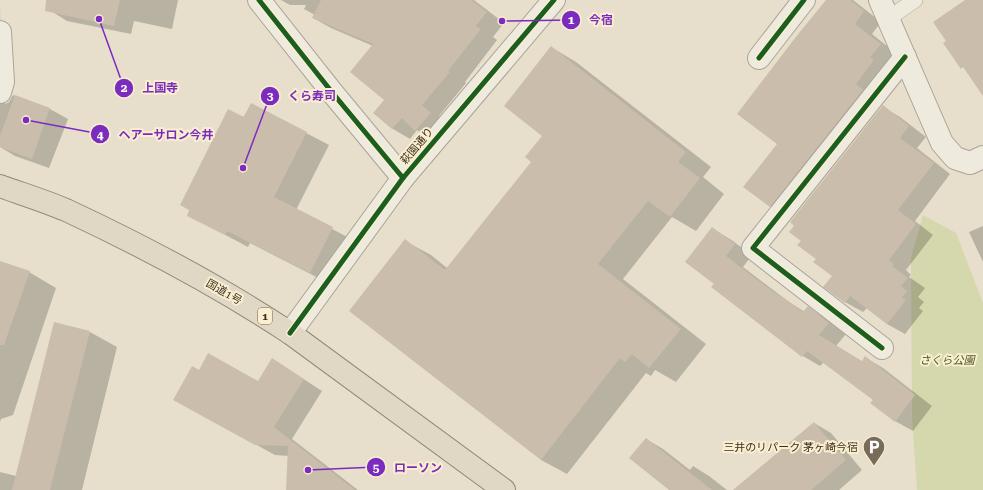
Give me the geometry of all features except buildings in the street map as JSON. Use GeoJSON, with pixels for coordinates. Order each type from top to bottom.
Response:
{"type":"FeatureCollection","features":[{"type":"Feature","properties":{"kind":"highway","name":"国道1号"},"geometry":{"type":"LineString","coordinates":[[0,186],[64,210],[175,264],[254,309],[290,333],[504,490]]}},
{"type":"Feature","properties":{"kind":"street"},"geometry":{"type":"LineString","coordinates":[[260,0],[330,91],[403,178]]}},
{"type":"Feature","properties":{"kind":"street","name":"萩園通り"},"geometry":{"type":"LineString","coordinates":[[290,333],[403,178],[554,0]]}},
{"type":"Feature","properties":{"kind":"street"},"geometry":{"type":"LineString","coordinates":[[759,58],[804,0]]}},
{"type":"Feature","properties":{"kind":"street"},"geometry":{"type":"LineString","coordinates":[[885,9],[942,143],[955,158],[970,163],[983,157]]}},
{"type":"Feature","properties":{"kind":"street"},"geometry":{"type":"LineString","coordinates":[[0,32],[3,82],[0,92]]}},
{"type":"Feature","properties":{"kind":"street"},"geometry":{"type":"LineString","coordinates":[[882,348],[753,248],[905,57]]}},
{"type":"Feature","properties":{"kind":"lane"},"geometry":{"type":"LineString","coordinates":[[885,9],[915,0]]}},
{"type":"Feature","properties":{"kind":"green space","name":"さくら公園"},"geometry":{"type":"Polygon","coordinates":[[[923,215],[956,233],[983,303],[983,490],[917,490],[912,417],[911,258],[923,215]]]}},
{"type":"Feature","properties":{"kind":"cycle path"},"geometry":{"type":"LineString","coordinates":[[259,0],[331,91],[403,178]]}},
{"type":"Feature","properties":{"kind":"cycle path"},"geometry":{"type":"LineString","coordinates":[[290,333],[403,178],[554,0]]}},
{"type":"Feature","properties":{"kind":"cycle path"},"geometry":{"type":"LineString","coordinates":[[759,58],[804,0]]}},
{"type":"Feature","properties":{"kind":"cycle path"},"geometry":{"type":"LineString","coordinates":[[882,348],[753,248],[905,57]]}},
{"type":"Feature","properties":{"kind":"place","name":"上国寺"},"geometry":{"type":"Point","coordinates":[99,19]}},
{"type":"Feature","properties":{"kind":"place","name":"今宿"},"geometry":{"type":"Point","coordinates":[502,21]}},
{"type":"Feature","properties":{"kind":"place","name":"ヘアーサロン今井"},"geometry":{"type":"Point","coordinates":[26,120]}},
{"type":"Feature","properties":{"kind":"place","name":"くら寿司"},"geometry":{"type":"Point","coordinates":[243,168]}},
{"type":"Feature","properties":{"kind":"place","name":"三井のリパーク 茅ヶ崎今宿"},"geometry":{"type":"Point","coordinates":[874,466]}},
{"type":"Feature","properties":{"kind":"place","name":"ローソン"},"geometry":{"type":"Point","coordinates":[308,470]}}]}
